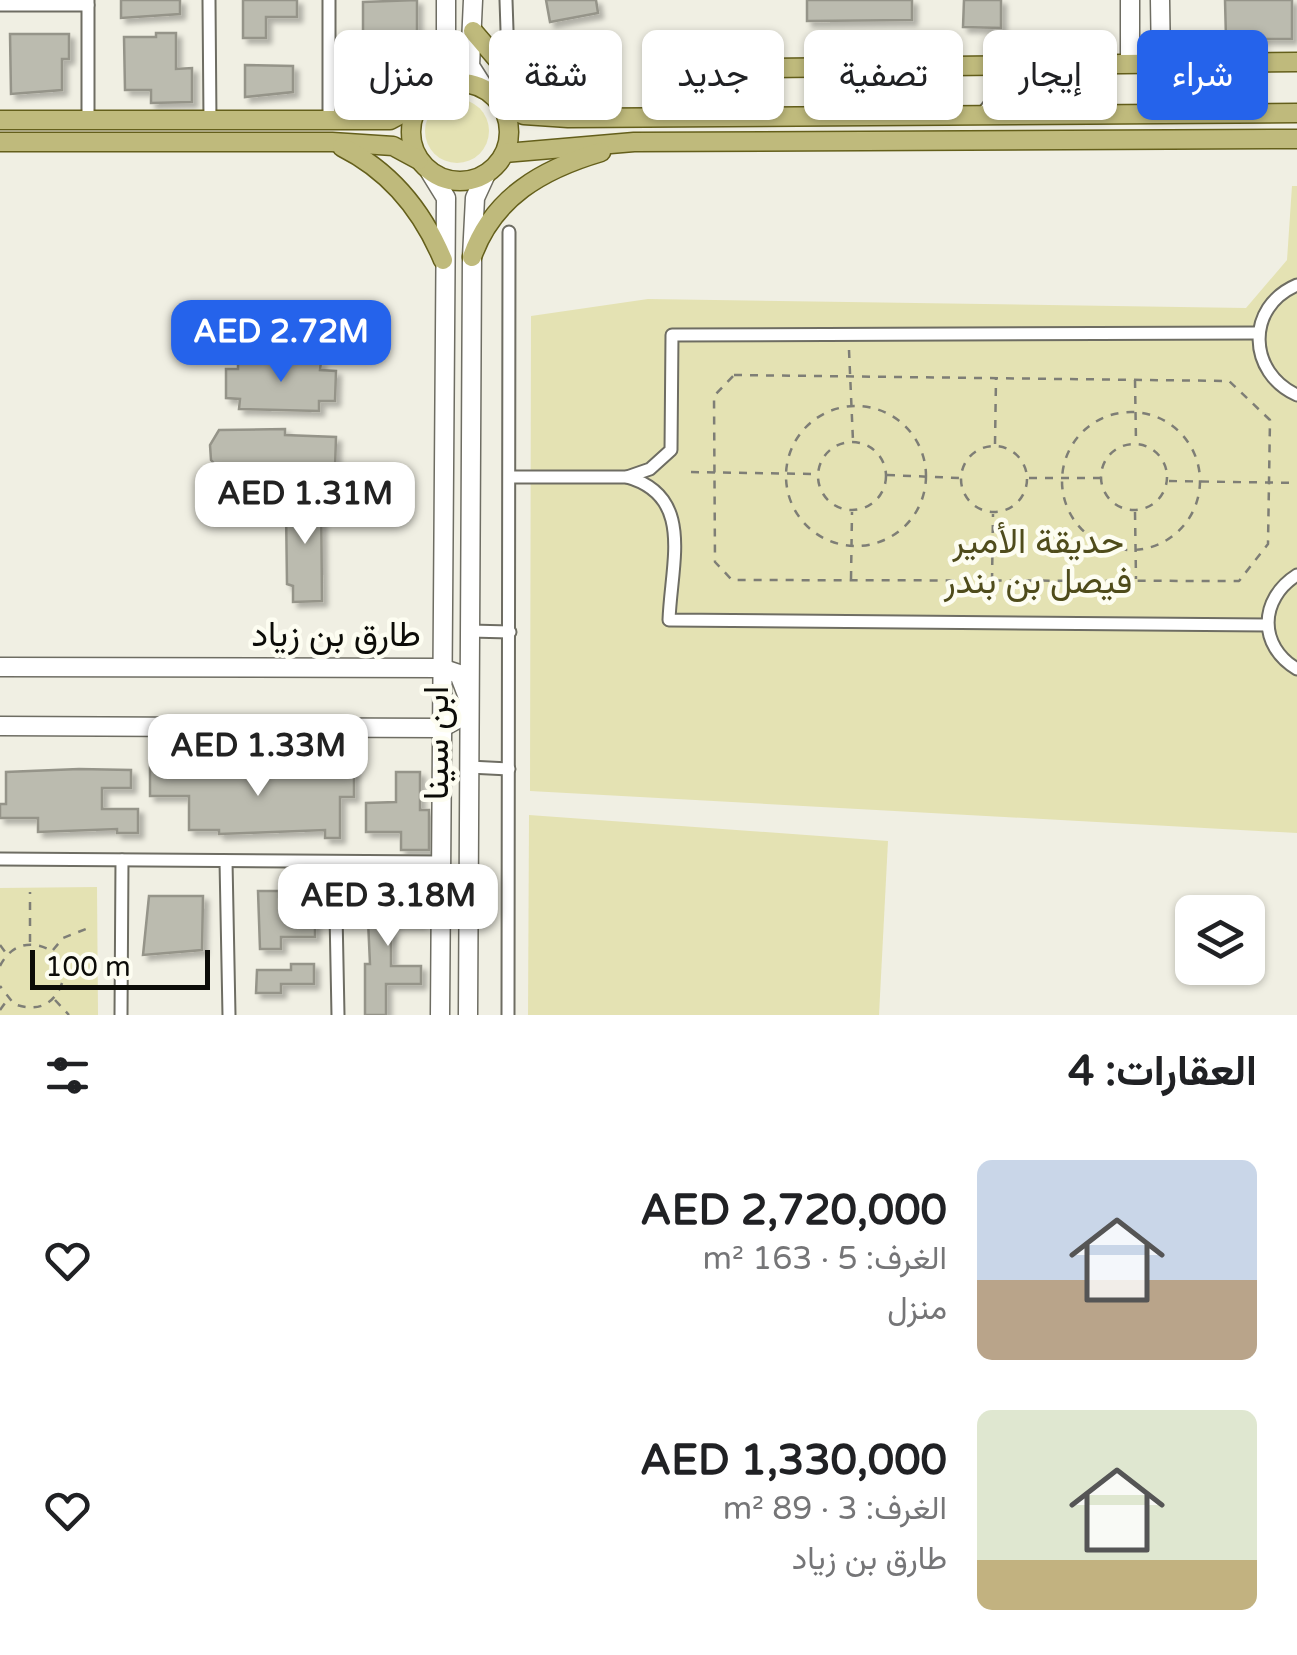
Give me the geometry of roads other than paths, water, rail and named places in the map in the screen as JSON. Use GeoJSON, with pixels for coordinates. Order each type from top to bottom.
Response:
{"type":"FeatureCollection","features":[{"type":"Feature","properties":{"kind":"main road"},"geometry":{"type":"LineString","coordinates":[[472,30],[489,50]]}},
{"type":"Feature","properties":{"kind":"main road"},"geometry":{"type":"LineString","coordinates":[[1268,62],[1297,62]]}},
{"type":"Feature","properties":{"kind":"main road"},"geometry":{"type":"LineString","coordinates":[[784,68],[1137,63]]}},
{"type":"Feature","properties":{"kind":"main road"},"geometry":{"type":"LineString","coordinates":[[469,86],[489,93]]}},
{"type":"Feature","properties":{"kind":"main road"},"geometry":{"type":"LineString","coordinates":[[1268,114],[1297,113]]}},
{"type":"Feature","properties":{"kind":"main road"},"geometry":{"type":"LineString","coordinates":[[784,117],[1137,115]]}},
{"type":"Feature","properties":{"kind":"main road"},"geometry":{"type":"LineString","coordinates":[[0,120],[334,120]]}},
{"type":"Feature","properties":{"kind":"main road"},"geometry":{"type":"LineString","coordinates":[[414,120],[410,133],[425,166]]}},
{"type":"Feature","properties":{"kind":"main road"},"geometry":{"type":"LineString","coordinates":[[0,142],[332,142],[394,146],[458,182],[486,174],[505,153],[509,120]]}},
{"type":"Feature","properties":{"kind":"main road"},"geometry":{"type":"LineString","coordinates":[[505,153],[634,142],[1297,140]]}},
{"type":"Feature","properties":{"kind":"main road"},"geometry":{"type":"LineString","coordinates":[[332,142],[356,154],[402,192],[428,224],[444,260]]}},
{"type":"Feature","properties":{"kind":"main road"},"geometry":{"type":"LineString","coordinates":[[472,257],[480,234],[518,188],[560,164],[634,142]]}},
{"type":"Feature","properties":{"kind":"street"},"geometry":{"type":"LineString","coordinates":[[209,0],[210,121]]}},
{"type":"Feature","properties":{"kind":"street"},"geometry":{"type":"LineString","coordinates":[[329,0],[329,120]]}},
{"type":"Feature","properties":{"kind":"street"},"geometry":{"type":"LineString","coordinates":[[446,0],[446,30]]}},
{"type":"Feature","properties":{"kind":"street"},"geometry":{"type":"LineString","coordinates":[[472,0],[470,66],[484,88]]}},
{"type":"Feature","properties":{"kind":"street"},"geometry":{"type":"LineString","coordinates":[[506,0],[507,30]]}},
{"type":"Feature","properties":{"kind":"street"},"geometry":{"type":"LineString","coordinates":[[1130,0],[1130,63]]}},
{"type":"Feature","properties":{"kind":"street"},"geometry":{"type":"LineString","coordinates":[[1160,0],[1160,30]]}},
{"type":"Feature","properties":{"kind":"street"},"geometry":{"type":"LineString","coordinates":[[0,4],[88,2],[88,120]]}},
{"type":"Feature","properties":{"kind":"street","name":"ابن سينا"},"geometry":{"type":"LineString","coordinates":[[425,166],[446,198],[440,1015]]}},
{"type":"Feature","properties":{"kind":"street","name":"ابن سينا"},"geometry":{"type":"LineString","coordinates":[[468,1015],[472,257],[475,198],[486,174]]}},
{"type":"Feature","properties":{"kind":"street"},"geometry":{"type":"LineString","coordinates":[[508,1015],[509,232]]}},
{"type":"Feature","properties":{"kind":"street"},"geometry":{"type":"LineString","coordinates":[[1297,285],[1274,299],[1258,333],[1266,370],[1278,384],[1297,395]]}},
{"type":"Feature","properties":{"kind":"street"},"geometry":{"type":"LineString","coordinates":[[627,477],[650,469],[671,450],[672,336],[1258,333]]}},
{"type":"Feature","properties":{"kind":"street"},"geometry":{"type":"LineString","coordinates":[[510,477],[627,477],[648,483],[669,504],[673,516],[668,620],[1267,625]]}},
{"type":"Feature","properties":{"kind":"street"},"geometry":{"type":"LineString","coordinates":[[1297,575],[1272,599],[1267,625],[1273,648],[1297,670]]}},
{"type":"Feature","properties":{"kind":"street"},"geometry":{"type":"LineString","coordinates":[[470,631],[510,632]]}},
{"type":"Feature","properties":{"kind":"street","name":"طارق بن زياد"},"geometry":{"type":"LineString","coordinates":[[0,667],[441,668],[465,682],[470,700]]}},
{"type":"Feature","properties":{"kind":"street"},"geometry":{"type":"LineString","coordinates":[[0,726],[441,728],[457,722],[470,700]]}},
{"type":"Feature","properties":{"kind":"street"},"geometry":{"type":"LineString","coordinates":[[469,767],[509,769]]}},
{"type":"Feature","properties":{"kind":"street"},"geometry":{"type":"LineString","coordinates":[[0,860],[440,862]]}},
{"type":"Feature","properties":{"kind":"street"},"geometry":{"type":"LineString","coordinates":[[121,1015],[122,860]]}},
{"type":"Feature","properties":{"kind":"street"},"geometry":{"type":"LineString","coordinates":[[226,861],[229,1015]]}},
{"type":"Feature","properties":{"kind":"street"},"geometry":{"type":"LineString","coordinates":[[335,862],[338,1015]]}},
{"type":"Feature","properties":{"kind":"park label","name":"حديقة الأمير فيصل بن بندر"},"geometry":{"type":"Point","coordinates":[1038,562]}}]}
